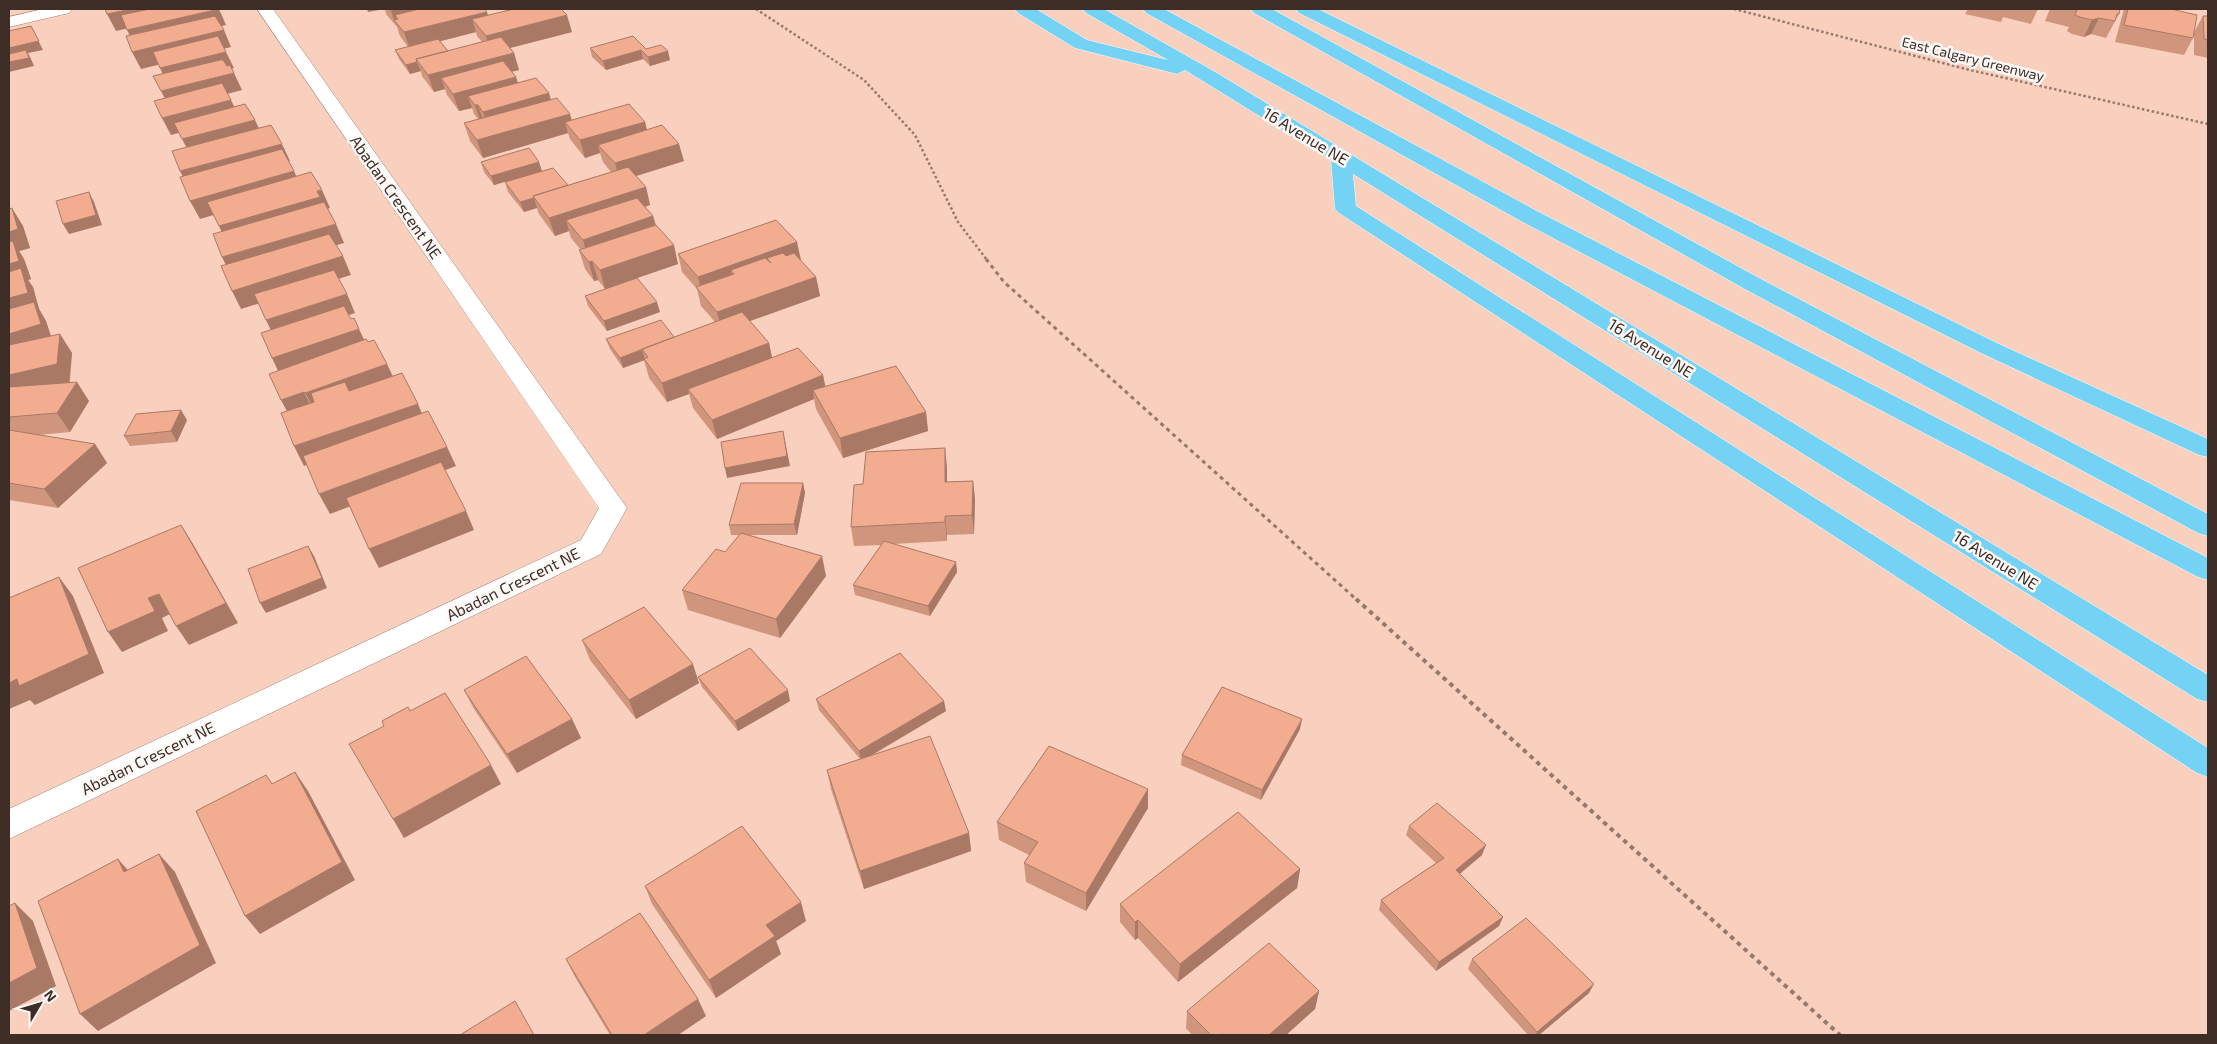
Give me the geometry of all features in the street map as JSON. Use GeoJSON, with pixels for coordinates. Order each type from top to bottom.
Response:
{"type":"FeatureCollection","features":[{"type":"Feature","properties":{"kind":"highway"},"geometry":{"type":"LineString","coordinates":[[1024,9],[1082,44],[1210,77]]}},
{"type":"Feature","properties":{"kind":"highway","name":"16 Avenue NE"},"geometry":{"type":"LineString","coordinates":[[1092,9],[1210,77],[2208,690]]}},
{"type":"Feature","properties":{"kind":"highway"},"geometry":{"type":"LineString","coordinates":[[1152,9],[1527,215],[2208,570]]}},
{"type":"Feature","properties":{"kind":"highway"},"geometry":{"type":"LineString","coordinates":[[1260,9],[1750,283],[2208,526]]}},
{"type":"Feature","properties":{"kind":"highway"},"geometry":{"type":"LineString","coordinates":[[1305,9],[1728,221],[1991,349],[2208,449]]}},
{"type":"Feature","properties":{"kind":"highway"},"geometry":{"type":"LineString","coordinates":[[1341,157],[1346,209],[2208,764]]}},
{"type":"Feature","properties":{"kind":"street"},"geometry":{"type":"LineString","coordinates":[[9,22],[63,9]]}},
{"type":"Feature","properties":{"kind":"street","name":"Abadan Crescent NE"},"geometry":{"type":"LineString","coordinates":[[9,825],[591,547],[613,508],[265,9]]}},
{"type":"Feature","properties":{"kind":"path"},"geometry":{"type":"LineString","coordinates":[[756,9],[864,80],[915,135],[958,222],[1004,282],[1840,1035]]}},
{"type":"Feature","properties":{"kind":"path","name":"East Calgary Greenway"},"geometry":{"type":"LineString","coordinates":[[1734,9],[2096,100],[2208,124]]}},
{"type":"Feature","properties":{"kind":"building"},"geometry":{"type":"Polygon","coordinates":[[[105,9],[132,9],[107,14],[105,9]]]}},
{"type":"Feature","properties":{"kind":"building"},"geometry":{"type":"Polygon","coordinates":[[[150,9],[219,9],[127,30],[121,15],[150,9]]]}},
{"type":"Feature","properties":{"kind":"building"},"geometry":{"type":"Polygon","coordinates":[[[419,9],[484,9],[487,12],[404,32],[394,20],[398,19],[395,15],[419,9]]]}},
{"type":"Feature","properties":{"kind":"building"},"geometry":{"type":"Polygon","coordinates":[[[514,9],[561,9],[567,15],[486,36],[472,19],[514,9]]]}},
{"type":"Feature","properties":{"kind":"building"},"geometry":{"type":"Polygon","coordinates":[[[2070,9],[2120,9],[2115,21],[2099,18],[2092,20],[2080,17],[2075,15],[2077,10],[2070,9]]]}},
{"type":"Feature","properties":{"kind":"building"},"geometry":{"type":"Polygon","coordinates":[[[2128,9],[2175,9],[2197,15],[2193,38],[2124,25],[2128,9]]]}},
{"type":"Feature","properties":{"kind":"building"},"geometry":{"type":"Polygon","coordinates":[[[215,16],[224,30],[132,52],[126,36],[215,16]]]}},
{"type":"Feature","properties":{"kind":"building"},"geometry":{"type":"Polygon","coordinates":[[[2203,16],[2208,16],[2208,40],[2204,39],[2203,16]]]}},
{"type":"Feature","properties":{"kind":"building"},"geometry":{"type":"Polygon","coordinates":[[[31,26],[39,41],[9,48],[9,31],[31,26]]]}},
{"type":"Feature","properties":{"kind":"building"},"geometry":{"type":"Polygon","coordinates":[[[218,36],[226,52],[160,68],[153,52],[218,36]]]}},
{"type":"Feature","properties":{"kind":"building"},"geometry":{"type":"Polygon","coordinates":[[[633,36],[646,49],[661,45],[668,51],[648,57],[641,50],[603,61],[590,48],[633,36]]]}},
{"type":"Feature","properties":{"kind":"building"},"geometry":{"type":"Polygon","coordinates":[[[501,37],[514,53],[428,75],[416,59],[501,37]]]}},
{"type":"Feature","properties":{"kind":"building"},"geometry":{"type":"Polygon","coordinates":[[[438,39],[448,51],[416,59],[417,62],[406,65],[395,50],[438,39]]]}},
{"type":"Feature","properties":{"kind":"building"},"geometry":{"type":"Polygon","coordinates":[[[26,50],[29,58],[9,62],[9,54],[26,50]]]}},
{"type":"Feature","properties":{"kind":"building"},"geometry":{"type":"Polygon","coordinates":[[[223,60],[227,66],[230,65],[234,73],[161,91],[153,76],[223,60]]]}},
{"type":"Feature","properties":{"kind":"building"},"geometry":{"type":"Polygon","coordinates":[[[503,61],[516,77],[453,94],[441,78],[503,61]]]}},
{"type":"Feature","properties":{"kind":"building"},"geometry":{"type":"Polygon","coordinates":[[[536,78],[549,93],[483,112],[468,96],[536,78]]]}},
{"type":"Feature","properties":{"kind":"building"},"geometry":{"type":"Polygon","coordinates":[[[222,83],[231,100],[162,118],[154,101],[222,83]]]}},
{"type":"Feature","properties":{"kind":"building"},"geometry":{"type":"Polygon","coordinates":[[[557,98],[570,114],[477,140],[464,123],[557,98]]]}},
{"type":"Feature","properties":{"kind":"building"},"geometry":{"type":"Polygon","coordinates":[[[245,104],[255,120],[182,139],[174,123],[245,104]]]}},
{"type":"Feature","properties":{"kind":"building"},"geometry":{"type":"Polygon","coordinates":[[[629,104],[645,122],[580,140],[565,122],[629,104]]]}},
{"type":"Feature","properties":{"kind":"building"},"geometry":{"type":"Polygon","coordinates":[[[271,125],[282,144],[180,171],[172,151],[271,125]]]}},
{"type":"Feature","properties":{"kind":"building"},"geometry":{"type":"Polygon","coordinates":[[[662,125],[679,144],[615,163],[598,145],[662,125]]]}},
{"type":"Feature","properties":{"kind":"building"},"geometry":{"type":"Polygon","coordinates":[[[529,148],[539,162],[491,176],[481,162],[529,148]]]}},
{"type":"Feature","properties":{"kind":"building"},"geometry":{"type":"Polygon","coordinates":[[[282,149],[294,171],[190,201],[180,177],[282,149]]]}},
{"type":"Feature","properties":{"kind":"building"},"geometry":{"type":"Polygon","coordinates":[[[628,167],[646,187],[549,218],[533,196],[628,167]]]}},
{"type":"Feature","properties":{"kind":"building"},"geometry":{"type":"Polygon","coordinates":[[[553,168],[568,185],[533,196],[534,198],[520,202],[505,182],[553,168]]]}},
{"type":"Feature","properties":{"kind":"building"},"geometry":{"type":"Polygon","coordinates":[[[311,172],[322,190],[317,191],[320,197],[219,226],[207,202],[311,172]]]}},
{"type":"Feature","properties":{"kind":"building"},"geometry":{"type":"Polygon","coordinates":[[[89,192],[96,215],[63,224],[56,201],[89,192]]]}},
{"type":"Feature","properties":{"kind":"building"},"geometry":{"type":"Polygon","coordinates":[[[637,198],[653,216],[583,240],[566,220],[637,198]]]}},
{"type":"Feature","properties":{"kind":"building"},"geometry":{"type":"Polygon","coordinates":[[[324,202],[336,224],[222,257],[213,234],[324,202]]]}},
{"type":"Feature","properties":{"kind":"building"},"geometry":{"type":"Polygon","coordinates":[[[12,208],[18,229],[9,232],[9,209],[12,208]]]}},
{"type":"Feature","properties":{"kind":"building"},"geometry":{"type":"Polygon","coordinates":[[[776,220],[797,242],[698,277],[678,254],[776,220]]]}},
{"type":"Feature","properties":{"kind":"building"},"geometry":{"type":"Polygon","coordinates":[[[656,225],[674,245],[600,270],[592,261],[589,262],[579,250],[656,225]]]}},
{"type":"Feature","properties":{"kind":"building"},"geometry":{"type":"Polygon","coordinates":[[[329,234],[343,256],[232,291],[221,266],[329,234]]]}},
{"type":"Feature","properties":{"kind":"building"},"geometry":{"type":"Polygon","coordinates":[[[13,241],[19,261],[9,264],[9,242],[13,241]]]}},
{"type":"Feature","properties":{"kind":"building"},"geometry":{"type":"Polygon","coordinates":[[[783,253],[786,256],[794,253],[816,277],[717,312],[696,287],[734,274],[731,270],[765,258],[771,263],[767,258],[783,253]]]}},
{"type":"Feature","properties":{"kind":"building"},"geometry":{"type":"Polygon","coordinates":[[[21,268],[28,293],[9,298],[9,272],[21,268]]]}},
{"type":"Feature","properties":{"kind":"building"},"geometry":{"type":"Polygon","coordinates":[[[334,270],[347,294],[266,320],[254,294],[334,270]]]}},
{"type":"Feature","properties":{"kind":"building"},"geometry":{"type":"Polygon","coordinates":[[[637,278],[657,302],[604,321],[585,296],[637,278]]]}},
{"type":"Feature","properties":{"kind":"building"},"geometry":{"type":"Polygon","coordinates":[[[34,302],[41,324],[9,334],[9,309],[34,302]]]}},
{"type":"Feature","properties":{"kind":"building"},"geometry":{"type":"Polygon","coordinates":[[[344,306],[351,319],[354,318],[359,329],[272,358],[261,333],[344,306]]]}},
{"type":"Feature","properties":{"kind":"building"},"geometry":{"type":"Polygon","coordinates":[[[742,312],[769,343],[662,383],[644,359],[648,357],[642,349],[742,312]]]}},
{"type":"Feature","properties":{"kind":"building"},"geometry":{"type":"Polygon","coordinates":[[[661,320],[674,337],[620,358],[606,339],[661,320]]]}},
{"type":"Feature","properties":{"kind":"building"},"geometry":{"type":"Polygon","coordinates":[[[60,334],[57,364],[9,375],[9,345],[60,334]]]}},
{"type":"Feature","properties":{"kind":"building"},"geometry":{"type":"Polygon","coordinates":[[[366,339],[368,342],[374,340],[387,364],[281,400],[269,374],[366,339]]]}},
{"type":"Feature","properties":{"kind":"building"},"geometry":{"type":"Polygon","coordinates":[[[798,348],[823,375],[712,420],[688,389],[798,348]]]}},
{"type":"Feature","properties":{"kind":"building"},"geometry":{"type":"Polygon","coordinates":[[[896,366],[926,412],[840,438],[813,390],[896,366]]]}},
{"type":"Feature","properties":{"kind":"building"},"geometry":{"type":"Polygon","coordinates":[[[402,373],[418,404],[294,446],[281,413],[314,402],[311,393],[345,382],[349,391],[402,373]]]}},
{"type":"Feature","properties":{"kind":"building"},"geometry":{"type":"Polygon","coordinates":[[[77,382],[57,413],[9,417],[9,387],[77,382]]]}},
{"type":"Feature","properties":{"kind":"building"},"geometry":{"type":"Polygon","coordinates":[[[181,410],[171,431],[124,436],[136,414],[181,410]]]}},
{"type":"Feature","properties":{"kind":"building"},"geometry":{"type":"Polygon","coordinates":[[[428,411],[447,447],[319,494],[303,456],[428,411]]]}},
{"type":"Feature","properties":{"kind":"building"},"geometry":{"type":"Polygon","coordinates":[[[9,430],[95,444],[44,489],[9,483],[9,430]]]}},
{"type":"Feature","properties":{"kind":"building"},"geometry":{"type":"Polygon","coordinates":[[[783,431],[787,456],[725,468],[721,442],[783,431]]]}},
{"type":"Feature","properties":{"kind":"building"},"geometry":{"type":"Polygon","coordinates":[[[945,448],[945,482],[973,481],[972,515],[945,516],[945,522],[851,527],[854,485],[863,484],[866,452],[945,448]]]}},
{"type":"Feature","properties":{"kind":"building"},"geometry":{"type":"Polygon","coordinates":[[[441,462],[466,511],[369,549],[346,498],[441,462]]]}},
{"type":"Feature","properties":{"kind":"building"},"geometry":{"type":"Polygon","coordinates":[[[741,483],[803,483],[794,524],[729,525],[741,483]]]}},
{"type":"Feature","properties":{"kind":"building"},"geometry":{"type":"Polygon","coordinates":[[[181,525],[226,603],[176,626],[159,594],[148,598],[155,611],[108,632],[78,568],[181,525]]]}},
{"type":"Feature","properties":{"kind":"building"},"geometry":{"type":"Polygon","coordinates":[[[741,533],[822,556],[776,619],[682,590],[716,549],[725,552],[741,533]]]}},
{"type":"Feature","properties":{"kind":"building"},"geometry":{"type":"Polygon","coordinates":[[[884,541],[956,562],[928,606],[853,585],[884,541]]]}},
{"type":"Feature","properties":{"kind":"building"},"geometry":{"type":"Polygon","coordinates":[[[308,546],[322,578],[260,603],[248,569],[308,546]]]}},
{"type":"Feature","properties":{"kind":"building"},"geometry":{"type":"Polygon","coordinates":[[[59,577],[89,654],[19,686],[17,679],[9,683],[9,598],[59,577]]]}},
{"type":"Feature","properties":{"kind":"building"},"geometry":{"type":"Polygon","coordinates":[[[644,607],[693,664],[629,700],[582,640],[644,607]]]}},
{"type":"Feature","properties":{"kind":"building"},"geometry":{"type":"Polygon","coordinates":[[[750,648],[788,690],[735,721],[698,677],[750,648]]]}},
{"type":"Feature","properties":{"kind":"building"},"geometry":{"type":"Polygon","coordinates":[[[900,653],[944,701],[859,751],[816,699],[900,653]]]}},
{"type":"Feature","properties":{"kind":"building"},"geometry":{"type":"Polygon","coordinates":[[[526,656],[572,719],[507,754],[464,690],[526,656]]]}},
{"type":"Feature","properties":{"kind":"building"},"geometry":{"type":"Polygon","coordinates":[[[1222,687],[1302,719],[1262,790],[1182,755],[1222,687]]]}},
{"type":"Feature","properties":{"kind":"building"},"geometry":{"type":"Polygon","coordinates":[[[445,693],[491,765],[393,819],[349,744],[384,726],[382,721],[408,707],[410,711],[445,693]]]}},
{"type":"Feature","properties":{"kind":"building"},"geometry":{"type":"Polygon","coordinates":[[[930,736],[969,833],[860,871],[827,770],[930,736]]]}},
{"type":"Feature","properties":{"kind":"building"},"geometry":{"type":"Polygon","coordinates":[[[1049,746],[1148,789],[1086,893],[1024,863],[1038,842],[997,822],[1049,746]]]}},
{"type":"Feature","properties":{"kind":"building"},"geometry":{"type":"Polygon","coordinates":[[[295,772],[342,862],[245,916],[196,811],[266,775],[272,784],[295,772]]]}},
{"type":"Feature","properties":{"kind":"building"},"geometry":{"type":"Polygon","coordinates":[[[1437,803],[1486,845],[1456,870],[1503,917],[1439,962],[1381,900],[1444,858],[1409,826],[1437,803]]]}},
{"type":"Feature","properties":{"kind":"building"},"geometry":{"type":"Polygon","coordinates":[[[1238,812],[1300,869],[1180,964],[1138,920],[1135,922],[1120,904],[1238,812]]]}},
{"type":"Feature","properties":{"kind":"building"},"geometry":{"type":"Polygon","coordinates":[[[742,826],[801,902],[766,925],[775,936],[709,980],[645,886],[742,826]]]}},
{"type":"Feature","properties":{"kind":"building"},"geometry":{"type":"Polygon","coordinates":[[[159,854],[200,945],[80,1014],[38,901],[118,859],[124,872],[159,854]]]}},
{"type":"Feature","properties":{"kind":"building"},"geometry":{"type":"Polygon","coordinates":[[[15,903],[37,968],[9,983],[9,906],[15,903]]]}},
{"type":"Feature","properties":{"kind":"building"},"geometry":{"type":"Polygon","coordinates":[[[640,913],[698,999],[644,1035],[612,1035],[566,959],[640,913]]]}},
{"type":"Feature","properties":{"kind":"building"},"geometry":{"type":"Polygon","coordinates":[[[1526,918],[1594,984],[1537,1032],[1472,959],[1526,918]]]}},
{"type":"Feature","properties":{"kind":"building"},"geometry":{"type":"Polygon","coordinates":[[[1269,943],[1319,991],[1269,1035],[1211,1035],[1187,1011],[1269,943]]]}},
{"type":"Feature","properties":{"kind":"building"},"geometry":{"type":"Polygon","coordinates":[[[515,1001],[534,1035],[460,1035],[515,1001]]]}}]}
